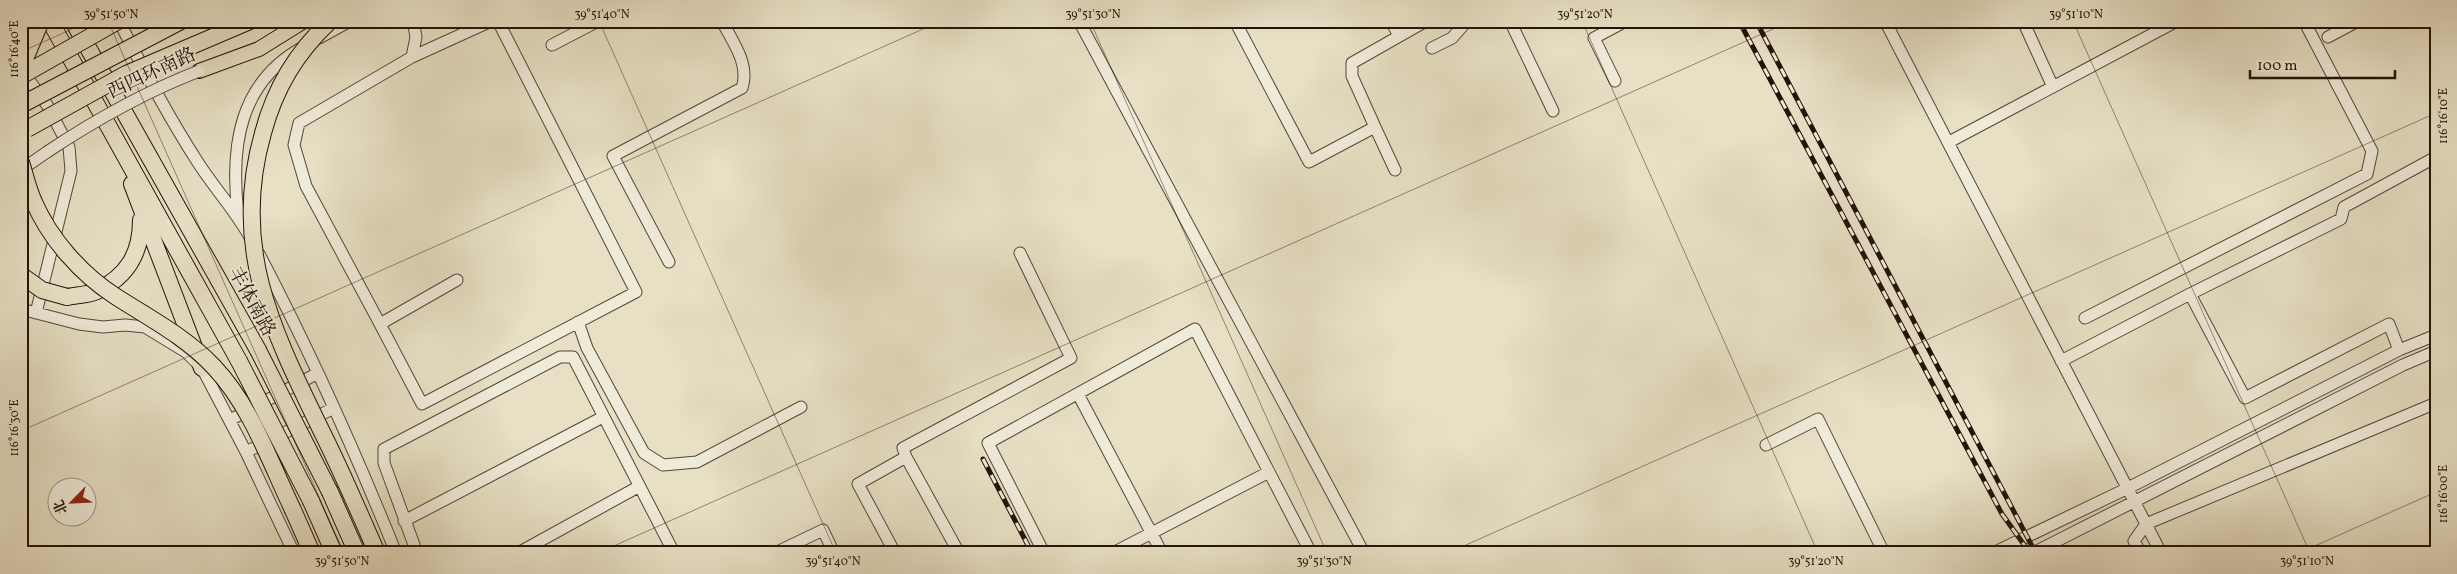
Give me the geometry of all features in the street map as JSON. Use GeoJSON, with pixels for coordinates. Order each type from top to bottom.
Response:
{"type":"FeatureCollection","features":[{"type":"Feature","properties":{"kind":"highway"},"geometry":{"type":"LineString","coordinates":[[21,75],[24,59],[41,21]]}},
{"type":"Feature","properties":{"kind":"highway"},"geometry":{"type":"LineString","coordinates":[[50,21],[239,361],[311,501],[334,553]]}},
{"type":"Feature","properties":{"kind":"highway","name":"丰体南路"},"geometry":{"type":"LineString","coordinates":[[74,21],[258,350],[330,492],[357,553]]}},
{"type":"Feature","properties":{"kind":"highway"},"geometry":{"type":"LineString","coordinates":[[21,75],[118,21]]}},
{"type":"Feature","properties":{"kind":"highway","name":"西四环南路"},"geometry":{"type":"LineString","coordinates":[[21,105],[181,21]]}},
{"type":"Feature","properties":{"kind":"highway","name":"西四环南路"},"geometry":{"type":"LineString","coordinates":[[24,131],[126,74],[250,21]]}},
{"type":"Feature","properties":{"kind":"highway"},"geometry":{"type":"LineString","coordinates":[[330,21],[298,55],[282,80],[268,113],[253,176],[250,214],[252,245],[272,323],[377,553]]}},
{"type":"Feature","properties":{"kind":"highway"},"geometry":{"type":"LineString","coordinates":[[115,137],[202,368]]}},
{"type":"Feature","properties":{"kind":"highway"},"geometry":{"type":"LineString","coordinates":[[21,162],[34,202],[55,239],[82,270],[113,295],[171,331],[192,347],[213,366],[233,390],[312,553]]}},
{"type":"Feature","properties":{"kind":"highway"},"geometry":{"type":"LineString","coordinates":[[21,275],[42,290],[67,297],[96,292],[122,275],[135,258],[141,238],[141,210]]}},
{"type":"Feature","properties":{"kind":"main road","name":"西四环南路"},"geometry":{"type":"LineString","coordinates":[[199,71],[260,49],[304,21]]}},
{"type":"Feature","properties":{"kind":"street"},"geometry":{"type":"LineString","coordinates":[[118,21],[167,114],[198,164],[238,215]]}},
{"type":"Feature","properties":{"kind":"street"},"geometry":{"type":"LineString","coordinates":[[238,215],[234,178],[238,135],[250,103],[267,77],[290,54],[350,21]]}},
{"type":"Feature","properties":{"kind":"street"},"geometry":{"type":"LineString","coordinates":[[412,57],[416,37],[413,21]]}},
{"type":"Feature","properties":{"kind":"street"},"geometry":{"type":"LineString","coordinates":[[491,21],[412,57],[299,124],[294,145],[306,186],[422,404],[636,292],[498,21]]}},
{"type":"Feature","properties":{"kind":"street"},"geometry":{"type":"LineString","coordinates":[[552,46],[598,21]]}},
{"type":"Feature","properties":{"kind":"street"},"geometry":{"type":"LineString","coordinates":[[669,262],[613,156],[742,88],[745,78],[745,66],[722,21]]}},
{"type":"Feature","properties":{"kind":"street"},"geometry":{"type":"LineString","coordinates":[[1079,21],[1364,553]]}},
{"type":"Feature","properties":{"kind":"street"},"geometry":{"type":"LineString","coordinates":[[1238,21],[1237,24],[1310,162],[1340,148],[1375,127]]}},
{"type":"Feature","properties":{"kind":"street"},"geometry":{"type":"LineString","coordinates":[[1391,21],[1399,36]]}},
{"type":"Feature","properties":{"kind":"street"},"geometry":{"type":"LineString","coordinates":[[1395,170],[1352,76],[1351,68],[1354,60],[1426,21]]}},
{"type":"Feature","properties":{"kind":"street"},"geometry":{"type":"LineString","coordinates":[[1432,48],[1452,38],[1467,21]]}},
{"type":"Feature","properties":{"kind":"street"},"geometry":{"type":"LineString","coordinates":[[1510,21],[1553,111]]}},
{"type":"Feature","properties":{"kind":"street"},"geometry":{"type":"LineString","coordinates":[[1615,81],[1594,38],[1626,21]]}},
{"type":"Feature","properties":{"kind":"street"},"geometry":{"type":"LineString","coordinates":[[1885,21],[1949,142],[2126,489],[2161,553]]}},
{"type":"Feature","properties":{"kind":"street"},"geometry":{"type":"LineString","coordinates":[[2023,21],[2054,86]]}},
{"type":"Feature","properties":{"kind":"street"},"geometry":{"type":"LineString","coordinates":[[1949,142],[2177,21]]}},
{"type":"Feature","properties":{"kind":"street"},"geometry":{"type":"LineString","coordinates":[[2085,318],[2367,174],[2372,151],[2304,21]]}},
{"type":"Feature","properties":{"kind":"street"},"geometry":{"type":"LineString","coordinates":[[2328,37],[2358,21]]}},
{"type":"Feature","properties":{"kind":"street"},"geometry":{"type":"LineString","coordinates":[[21,69],[47,105],[69,147],[71,171],[36,312]]}},
{"type":"Feature","properties":{"kind":"street","name":"西四环南路"},"geometry":{"type":"LineString","coordinates":[[21,170],[90,124],[153,89],[199,71]]}},
{"type":"Feature","properties":{"kind":"street"},"geometry":{"type":"LineString","coordinates":[[2061,361],[2341,219],[2344,207],[2436,157]]}},
{"type":"Feature","properties":{"kind":"street","name":"丰体南路"},"geometry":{"type":"LineString","coordinates":[[238,215],[285,303],[318,373],[363,471],[396,553]]}},
{"type":"Feature","properties":{"kind":"street"},"geometry":{"type":"LineString","coordinates":[[959,553],[906,457],[903,448],[1072,358],[1020,252]]}},
{"type":"Feature","properties":{"kind":"street"},"geometry":{"type":"LineString","coordinates":[[380,324],[456,280]]}},
{"type":"Feature","properties":{"kind":"street"},"geometry":{"type":"LineString","coordinates":[[2190,294],[2245,398],[2389,324],[2399,350]]}},
{"type":"Feature","properties":{"kind":"street"},"geometry":{"type":"LineString","coordinates":[[21,309],[87,325],[145,327],[186,352],[202,368],[230,420],[294,553]]}},
{"type":"Feature","properties":{"kind":"street"},"geometry":{"type":"LineString","coordinates":[[578,322],[587,348],[644,453],[663,465],[697,462],[801,407]]}},
{"type":"Feature","properties":{"kind":"street"},"geometry":{"type":"LineString","coordinates":[[1044,553],[988,443],[1195,329],[1311,553]]}},
{"type":"Feature","properties":{"kind":"street"},"geometry":{"type":"LineString","coordinates":[[1993,553],[2126,489],[2399,350],[2436,335]]}},
{"type":"Feature","properties":{"kind":"street"},"geometry":{"type":"LineString","coordinates":[[2032,553],[2403,365],[2436,351]]}},
{"type":"Feature","properties":{"kind":"street"},"geometry":{"type":"LineString","coordinates":[[417,553],[404,522],[384,463],[384,450],[560,357],[573,357],[638,487],[672,549],[671,553]]}},
{"type":"Feature","properties":{"kind":"street"},"geometry":{"type":"LineString","coordinates":[[230,420],[318,373]]}},
{"type":"Feature","properties":{"kind":"street"},"geometry":{"type":"LineString","coordinates":[[1078,394],[1162,553]]}},
{"type":"Feature","properties":{"kind":"street"},"geometry":{"type":"LineString","coordinates":[[2141,553],[2134,541],[2146,524],[2436,403]]}},
{"type":"Feature","properties":{"kind":"street"},"geometry":{"type":"LineString","coordinates":[[246,452],[334,408]]}},
{"type":"Feature","properties":{"kind":"street"},"geometry":{"type":"LineString","coordinates":[[404,522],[603,417]]}},
{"type":"Feature","properties":{"kind":"street"},"geometry":{"type":"LineString","coordinates":[[1766,445],[1818,419],[1884,553]]}},
{"type":"Feature","properties":{"kind":"street"},"geometry":{"type":"LineString","coordinates":[[895,553],[858,484],[906,457]]}},
{"type":"Feature","properties":{"kind":"street"},"geometry":{"type":"LineString","coordinates":[[1113,553],[1269,472]]}},
{"type":"Feature","properties":{"kind":"street"},"geometry":{"type":"LineString","coordinates":[[518,553],[638,487]]}},
{"type":"Feature","properties":{"kind":"street"},"geometry":{"type":"LineString","coordinates":[[775,553],[823,530],[834,553]]}},
{"type":"Feature","properties":{"kind":"railway"},"geometry":{"type":"LineString","coordinates":[[1739,21],[2002,514],[2030,553]]}},
{"type":"Feature","properties":{"kind":"railway"},"geometry":{"type":"LineString","coordinates":[[1756,21],[2032,546]]}},
{"type":"Feature","properties":{"kind":"railway"},"geometry":{"type":"LineString","coordinates":[[983,459],[1032,553]]}}]}
